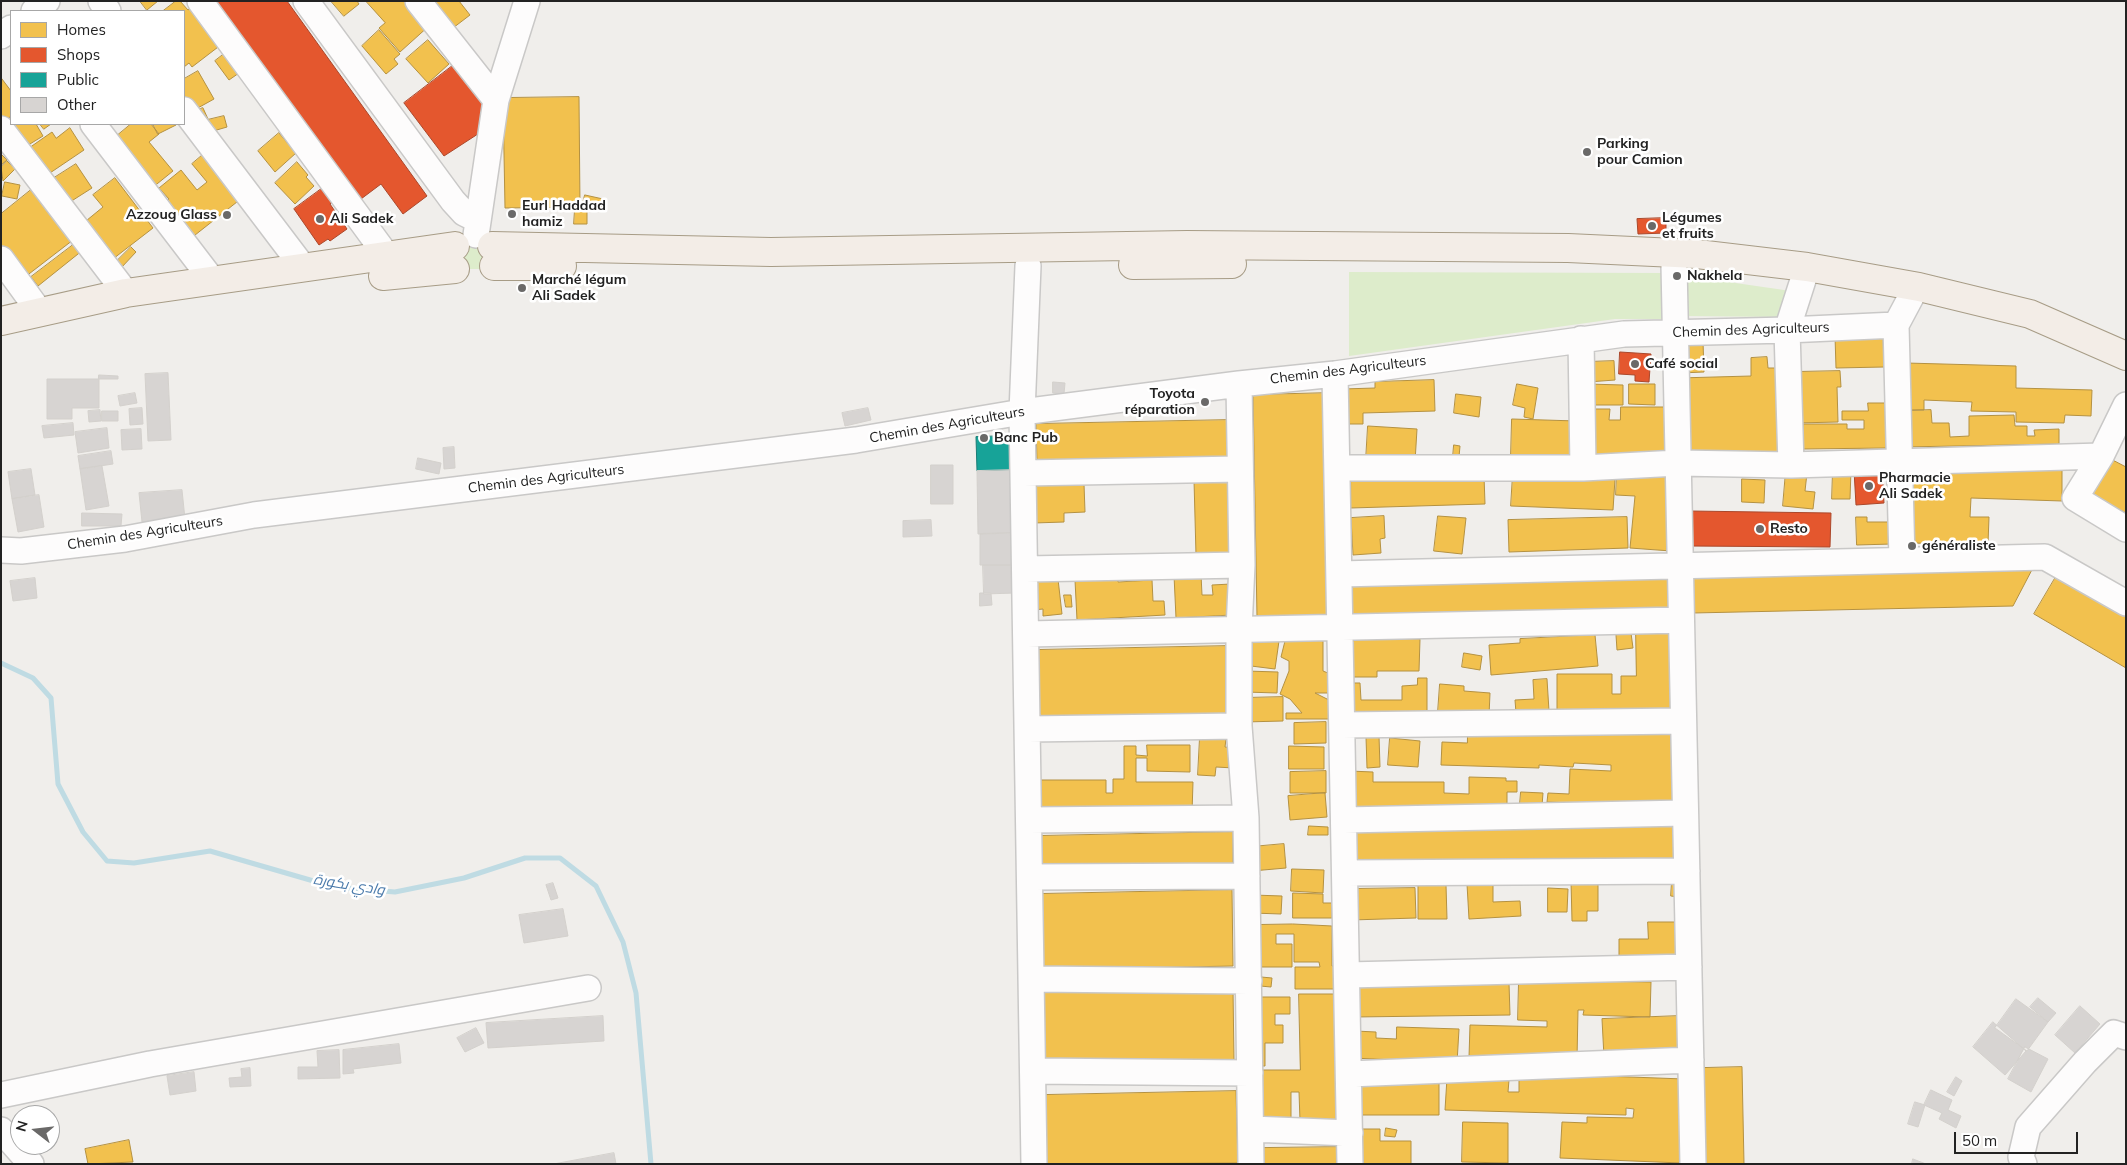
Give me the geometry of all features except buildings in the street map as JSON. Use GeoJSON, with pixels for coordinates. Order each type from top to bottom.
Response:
{"type":"FeatureCollection","features":[{"type":"Feature","properties":{"kind":"main road"},"geometry":{"type":"LineString","coordinates":[[1,321],[126,293],[303,267],[475,247],[771,252],[1187,245],[1568,248],[1689,262]]}},
{"type":"Feature","properties":{"kind":"main road"},"geometry":{"type":"LineString","coordinates":[[1,336],[106,314],[475,247],[536,265],[780,268],[1689,262],[1807,267],[1919,287],[2030,314],[2126,356]]}},
{"type":"Feature","properties":{"kind":"main road"},"geometry":{"type":"LineString","coordinates":[[1724,263],[1912,295],[2025,326],[2126,373]]}},
{"type":"Feature","properties":{"kind":"street"},"geometry":{"type":"LineString","coordinates":[[35,10],[47,1]]}},
{"type":"Feature","properties":{"kind":"street"},"geometry":{"type":"LineString","coordinates":[[200,1],[387,256]]}},
{"type":"Feature","properties":{"kind":"street"},"geometry":{"type":"LineString","coordinates":[[306,1],[464,213],[475,247]]}},
{"type":"Feature","properties":{"kind":"street"},"geometry":{"type":"LineString","coordinates":[[418,1],[496,100]]}},
{"type":"Feature","properties":{"kind":"street"},"geometry":{"type":"LineString","coordinates":[[475,247],[496,100],[525,3]]}},
{"type":"Feature","properties":{"kind":"street"},"geometry":{"type":"LineString","coordinates":[[185,111],[303,267]]}},
{"type":"Feature","properties":{"kind":"street"},"geometry":{"type":"LineString","coordinates":[[94,125],[212,281]]}},
{"type":"Feature","properties":{"kind":"street"},"geometry":{"type":"LineString","coordinates":[[1,129],[126,293]]}},
{"type":"Feature","properties":{"kind":"street"},"geometry":{"type":"LineString","coordinates":[[1,259],[39,311]]}},
{"type":"Feature","properties":{"kind":"street"},"geometry":{"type":"LineString","coordinates":[[1689,262],[1675,333],[1693,1164]]}},
{"type":"Feature","properties":{"kind":"street"},"geometry":{"type":"LineString","coordinates":[[1028,266],[1022,412],[1034,1164]]}},
{"type":"Feature","properties":{"kind":"street"},"geometry":{"type":"LineString","coordinates":[[1791,464],[1787,330],[1804,277]]}},
{"type":"Feature","properties":{"kind":"street"},"geometry":{"type":"LineString","coordinates":[[1902,560],[1896,325],[1912,295]]}},
{"type":"Feature","properties":{"kind":"street","name":"Chemin des Agriculteurs"},"geometry":{"type":"LineString","coordinates":[[1,550],[21,551],[125,539],[254,515],[856,440],[1022,412],[1239,384],[1335,374],[1581,339],[1624,334],[1896,325]]}},
{"type":"Feature","properties":{"kind":"street"},"geometry":{"type":"LineString","coordinates":[[1581,339],[1583,468]]}},
{"type":"Feature","properties":{"kind":"street"},"geometry":{"type":"LineString","coordinates":[[1335,374],[1350,1164]]}},
{"type":"Feature","properties":{"kind":"street"},"geometry":{"type":"LineString","coordinates":[[1239,384],[1242,565],[1239,629],[1239,726],[1246,818],[1251,1164]]}},
{"type":"Feature","properties":{"kind":"street"},"geometry":{"type":"LineString","coordinates":[[2126,405],[2101,456],[2075,498],[2126,529]]}},
{"type":"Feature","properties":{"kind":"street"},"geometry":{"type":"LineString","coordinates":[[1337,468],[1583,468],[1678,463],[1791,464],[2101,456]]}},
{"type":"Feature","properties":{"kind":"street"},"geometry":{"type":"LineString","coordinates":[[1024,472],[1240,469]]}},
{"type":"Feature","properties":{"kind":"street"},"geometry":{"type":"LineString","coordinates":[[1339,574],[2045,556],[2126,603]]}},
{"type":"Feature","properties":{"kind":"street"},"geometry":{"type":"LineString","coordinates":[[1026,569],[1242,565]]}},
{"type":"Feature","properties":{"kind":"street"},"geometry":{"type":"LineString","coordinates":[[1026,634],[1681,620]]}},
{"type":"Feature","properties":{"kind":"street"},"geometry":{"type":"LineString","coordinates":[[1342,725],[1683,721]]}},
{"type":"Feature","properties":{"kind":"street"},"geometry":{"type":"LineString","coordinates":[[1028,729],[1239,726]]}},
{"type":"Feature","properties":{"kind":"street"},"geometry":{"type":"LineString","coordinates":[[1344,820],[1685,813]]}},
{"type":"Feature","properties":{"kind":"street"},"geometry":{"type":"LineString","coordinates":[[1029,820],[1246,818]]}},
{"type":"Feature","properties":{"kind":"street"},"geometry":{"type":"LineString","coordinates":[[1345,873],[1687,871]]}},
{"type":"Feature","properties":{"kind":"street"},"geometry":{"type":"LineString","coordinates":[[1030,877],[1247,876]]}},
{"type":"Feature","properties":{"kind":"street"},"geometry":{"type":"LineString","coordinates":[[1347,975],[1689,966]]}},
{"type":"Feature","properties":{"kind":"street"},"geometry":{"type":"LineString","coordinates":[[1032,979],[1248,981]]}},
{"type":"Feature","properties":{"kind":"street"},"geometry":{"type":"LineString","coordinates":[[1,1095],[150,1064],[588,988]]}},
{"type":"Feature","properties":{"kind":"street"},"geometry":{"type":"LineString","coordinates":[[2024,1164],[2021,1157],[2028,1127],[2085,1062],[2114,1033],[2126,1036]]}},
{"type":"Feature","properties":{"kind":"street"},"geometry":{"type":"LineString","coordinates":[[1349,1074],[1691,1060]]}},
{"type":"Feature","properties":{"kind":"street"},"geometry":{"type":"LineString","coordinates":[[1033,1071],[1250,1072]]}},
{"type":"Feature","properties":{"kind":"street"},"geometry":{"type":"LineString","coordinates":[[1,1130],[31,1164]]}},
{"type":"Feature","properties":{"kind":"street"},"geometry":{"type":"LineString","coordinates":[[1251,1130],[1350,1133]]}},
{"type":"Feature","properties":{"kind":"green space"},"geometry":{"type":"Polygon","coordinates":[[[469,242],[486,244],[486,266],[481,269],[470,269],[462,262],[461,251],[469,242]]]}},
{"type":"Feature","properties":{"kind":"green space"},"geometry":{"type":"Polygon","coordinates":[[[1349,272],[1664,273],[1664,319],[1615,319],[1349,356],[1349,272]]]}},
{"type":"Feature","properties":{"kind":"green space"},"geometry":{"type":"Polygon","coordinates":[[[1680,275],[1791,291],[1785,317],[1683,316],[1680,275]]]}},
{"type":"Feature","properties":{"kind":"waterway","name":"وادي بكورة"},"geometry":{"type":"LineString","coordinates":[[1,663],[33,678],[51,698],[58,784],[83,832],[107,861],[134,863],[210,851],[317,882],[345,888],[395,892],[464,878],[525,858],[560,858],[596,886],[623,942],[636,993],[651,1164]]}},
{"type":"Feature","properties":{"kind":"place","name":"Parking pour Camion"},"geometry":{"type":"Point","coordinates":[1587,152]}},
{"type":"Feature","properties":{"kind":"place","name":"Eurl Haddad hamiz"},"geometry":{"type":"Point","coordinates":[512,214]}},
{"type":"Feature","properties":{"kind":"place","name":"Azzoug Glass"},"geometry":{"type":"Point","coordinates":[227,215]}},
{"type":"Feature","properties":{"kind":"place","name":"Ali Sadek"},"geometry":{"type":"Point","coordinates":[320,219]}},
{"type":"Feature","properties":{"kind":"place","name":"Légumes et fruits"},"geometry":{"type":"Point","coordinates":[1652,226]}},
{"type":"Feature","properties":{"kind":"place","name":"Nakhela"},"geometry":{"type":"Point","coordinates":[1677,276]}},
{"type":"Feature","properties":{"kind":"place","name":"Marché légum Ali Sadek"},"geometry":{"type":"Point","coordinates":[522,288]}},
{"type":"Feature","properties":{"kind":"place","name":"Café social"},"geometry":{"type":"Point","coordinates":[1635,364]}},
{"type":"Feature","properties":{"kind":"place","name":"Toyota réparation"},"geometry":{"type":"Point","coordinates":[1205,402]}},
{"type":"Feature","properties":{"kind":"place","name":"Banc Pub"},"geometry":{"type":"Point","coordinates":[984,438]}},
{"type":"Feature","properties":{"kind":"place","name":"Pharmacie Ali Sadek"},"geometry":{"type":"Point","coordinates":[1869,486]}},
{"type":"Feature","properties":{"kind":"place","name":"Resto"},"geometry":{"type":"Point","coordinates":[1760,529]}},
{"type":"Feature","properties":{"kind":"place","name":"généraliste"},"geometry":{"type":"Point","coordinates":[1912,546]}}]}
